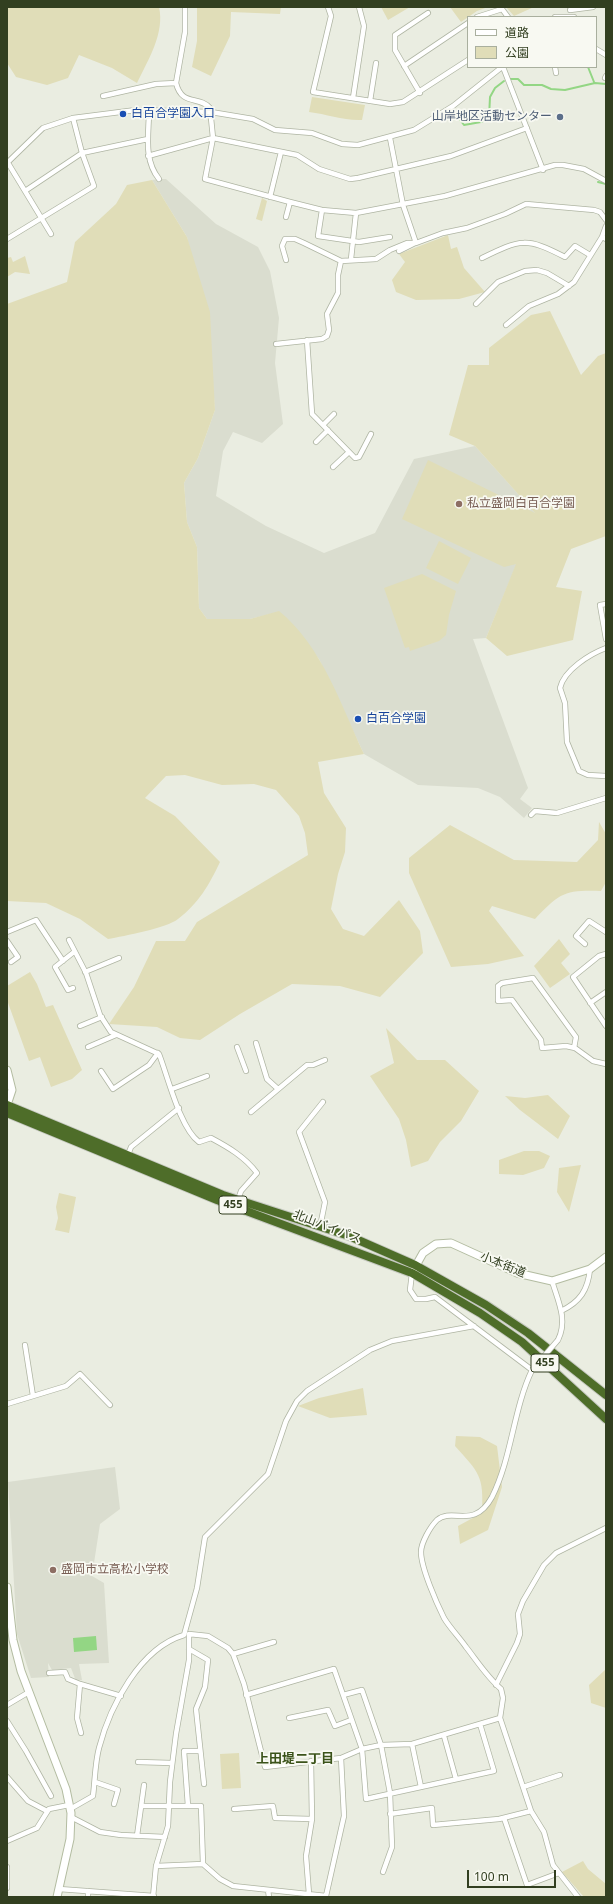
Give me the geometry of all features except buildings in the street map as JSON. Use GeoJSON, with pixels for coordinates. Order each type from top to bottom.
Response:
{"type":"FeatureCollection","features":[{"type":"Feature","properties":{"kind":"highway","name":"北山バイパス"},"geometry":{"type":"LineString","coordinates":[[7,1105],[238,1200],[349,1236],[486,1305],[522,1329],[606,1395]]}},
{"type":"Feature","properties":{"kind":"highway","name":"北山バイパス"},"geometry":{"type":"LineString","coordinates":[[7,1113],[217,1200],[414,1269],[522,1342],[606,1419]]}},
{"type":"Feature","properties":{"kind":"street"},"geometry":{"type":"LineString","coordinates":[[185,7],[185,32],[176,83],[178,91],[184,98],[208,106],[211,112],[213,138],[205,179],[322,210],[356,213],[445,196],[543,170],[555,165],[584,168],[606,181]]}},
{"type":"Feature","properties":{"kind":"street"},"geometry":{"type":"LineString","coordinates":[[328,7],[331,16],[313,92],[396,104],[420,93],[467,61]]}},
{"type":"Feature","properties":{"kind":"street"},"geometry":{"type":"LineString","coordinates":[[353,98],[364,26],[359,7]]}},
{"type":"Feature","properties":{"kind":"street"},"geometry":{"type":"LineString","coordinates":[[572,16],[570,8],[593,7]]}},
{"type":"Feature","properties":{"kind":"street"},"geometry":{"type":"LineString","coordinates":[[480,16],[502,9],[507,16]]}},
{"type":"Feature","properties":{"kind":"street"},"geometry":{"type":"LineString","coordinates":[[420,93],[394,50],[395,35],[428,13]]}},
{"type":"Feature","properties":{"kind":"street"},"geometry":{"type":"LineString","coordinates":[[404,66],[467,24]]}},
{"type":"Feature","properties":{"kind":"street"},"geometry":{"type":"LineString","coordinates":[[597,50],[606,55]]}},
{"type":"Feature","properties":{"kind":"street"},"geometry":{"type":"LineString","coordinates":[[370,101],[376,63]]}},
{"type":"Feature","properties":{"kind":"street"},"geometry":{"type":"LineString","coordinates":[[51,234],[7,163],[43,128],[73,118],[130,110],[211,112],[253,119],[275,130],[312,133],[342,144],[358,145],[390,138],[414,130],[431,121],[502,68]]}},
{"type":"Feature","properties":{"kind":"street"},"geometry":{"type":"LineString","coordinates":[[503,68],[543,170]]}},
{"type":"Feature","properties":{"kind":"street"},"geometry":{"type":"LineString","coordinates":[[555,68],[556,72]]}},
{"type":"Feature","properties":{"kind":"street"},"geometry":{"type":"LineString","coordinates":[[103,96],[156,84],[176,83]]}},
{"type":"Feature","properties":{"kind":"street"},"geometry":{"type":"LineString","coordinates":[[149,110],[148,156],[150,165],[159,179]]}},
{"type":"Feature","properties":{"kind":"street"},"geometry":{"type":"LineString","coordinates":[[7,239],[94,186],[82,153],[73,118]]}},
{"type":"Feature","properties":{"kind":"street"},"geometry":{"type":"LineString","coordinates":[[148,156],[213,138],[300,156],[319,170],[350,179],[451,156],[527,128]]}},
{"type":"Feature","properties":{"kind":"street"},"geometry":{"type":"LineString","coordinates":[[390,138],[403,205],[416,243]]}},
{"type":"Feature","properties":{"kind":"street"},"geometry":{"type":"LineString","coordinates":[[25,191],[82,153],[148,139]]}},
{"type":"Feature","properties":{"kind":"street"},"geometry":{"type":"LineString","coordinates":[[270,196],[281,152]]}},
{"type":"Feature","properties":{"kind":"street"},"geometry":{"type":"LineString","coordinates":[[606,175],[606,181]]}},
{"type":"Feature","properties":{"kind":"street"},"geometry":{"type":"LineString","coordinates":[[286,217],[290,202]]}},
{"type":"Feature","properties":{"kind":"street"},"geometry":{"type":"LineString","coordinates":[[399,251],[443,232],[467,228],[505,214],[526,204],[594,210],[600,212],[606,220]]}},
{"type":"Feature","properties":{"kind":"street"},"geometry":{"type":"LineString","coordinates":[[322,210],[318,236],[353,241],[376,241],[390,237]]}},
{"type":"Feature","properties":{"kind":"street"},"geometry":{"type":"LineString","coordinates":[[351,259],[356,213]]}},
{"type":"Feature","properties":{"kind":"street"},"geometry":{"type":"LineString","coordinates":[[506,325],[529,306],[558,294],[569,286],[578,277],[590,255],[604,238],[606,226]]}},
{"type":"Feature","properties":{"kind":"street"},"geometry":{"type":"LineString","coordinates":[[286,260],[282,246],[285,239],[288,238],[304,242],[341,261],[351,259],[376,259],[407,243],[416,243]]}},
{"type":"Feature","properties":{"kind":"street"},"geometry":{"type":"LineString","coordinates":[[482,258],[520,242],[540,245],[565,257],[575,246],[590,255]]}},
{"type":"Feature","properties":{"kind":"street"},"geometry":{"type":"LineString","coordinates":[[276,344],[322,339],[327,336],[329,330],[327,314],[338,293],[338,275],[341,261]]}},
{"type":"Feature","properties":{"kind":"street"},"geometry":{"type":"LineString","coordinates":[[476,304],[498,282],[525,271],[537,270],[544,272],[569,286]]}},
{"type":"Feature","properties":{"kind":"street"},"geometry":{"type":"LineString","coordinates":[[307,340],[312,414],[355,458],[359,457],[371,434]]}},
{"type":"Feature","properties":{"kind":"street"},"geometry":{"type":"LineString","coordinates":[[323,425],[334,414]]}},
{"type":"Feature","properties":{"kind":"street"},"geometry":{"type":"LineString","coordinates":[[316,442],[328,430]]}},
{"type":"Feature","properties":{"kind":"street"},"geometry":{"type":"LineString","coordinates":[[333,467],[349,452]]}},
{"type":"Feature","properties":{"kind":"street"},"geometry":{"type":"LineString","coordinates":[[606,604],[600,605],[606,639]]}},
{"type":"Feature","properties":{"kind":"street"},"geometry":{"type":"LineString","coordinates":[[606,648],[584,658],[567,675],[560,688],[565,703],[567,742],[579,771],[588,775],[606,776]]}},
{"type":"Feature","properties":{"kind":"street"},"geometry":{"type":"LineString","coordinates":[[531,815],[535,811],[557,813],[606,798]]}},
{"type":"Feature","properties":{"kind":"street"},"geometry":{"type":"LineString","coordinates":[[7,932],[36,920],[63,961]]}},
{"type":"Feature","properties":{"kind":"street"},"geometry":{"type":"LineString","coordinates":[[585,944],[576,936],[589,921],[606,932]]}},
{"type":"Feature","properties":{"kind":"street"},"geometry":{"type":"LineString","coordinates":[[69,940],[85,972],[102,1017],[111,1032],[158,1053],[178,1108],[193,1138],[199,1142],[211,1138],[221,1143],[240,1156],[257,1173],[241,1191],[238,1200]]}},
{"type":"Feature","properties":{"kind":"street"},"geometry":{"type":"LineString","coordinates":[[7,941],[18,957],[11,962]]}},
{"type":"Feature","properties":{"kind":"street"},"geometry":{"type":"LineString","coordinates":[[73,988],[68,990],[55,967],[74,952]]}},
{"type":"Feature","properties":{"kind":"street"},"geometry":{"type":"LineString","coordinates":[[606,954],[599,956],[573,978],[606,1026]]}},
{"type":"Feature","properties":{"kind":"street"},"geometry":{"type":"LineString","coordinates":[[85,972],[119,958]]}},
{"type":"Feature","properties":{"kind":"street"},"geometry":{"type":"LineString","coordinates":[[574,1048],[576,1036],[533,978],[502,983],[498,986],[498,1001],[512,1000],[541,1040],[542,1048],[566,1046],[574,1048],[593,1061],[606,1064]]}},
{"type":"Feature","properties":{"kind":"street"},"geometry":{"type":"LineString","coordinates":[[590,1003],[606,992]]}},
{"type":"Feature","properties":{"kind":"street"},"geometry":{"type":"LineString","coordinates":[[80,1026],[102,1017]]}},
{"type":"Feature","properties":{"kind":"street"},"geometry":{"type":"LineString","coordinates":[[88,1047],[116,1035]]}},
{"type":"Feature","properties":{"kind":"street"},"geometry":{"type":"LineString","coordinates":[[256,1043],[266,1079],[278,1089]]}},
{"type":"Feature","properties":{"kind":"street"},"geometry":{"type":"LineString","coordinates":[[237,1047],[246,1071]]}},
{"type":"Feature","properties":{"kind":"street"},"geometry":{"type":"LineString","coordinates":[[101,1072],[113,1089],[149,1065],[158,1053]]}},
{"type":"Feature","properties":{"kind":"street"},"geometry":{"type":"LineString","coordinates":[[251,1112],[307,1065],[313,1065],[325,1060]]}},
{"type":"Feature","properties":{"kind":"street"},"geometry":{"type":"LineString","coordinates":[[7,1070],[12,1090],[7,1105]]}},
{"type":"Feature","properties":{"kind":"street"},"geometry":{"type":"LineString","coordinates":[[172,1089],[208,1076]]}},
{"type":"Feature","properties":{"kind":"street"},"geometry":{"type":"LineString","coordinates":[[320,1227],[325,1202],[299,1132],[323,1102]]}},
{"type":"Feature","properties":{"kind":"street"},"geometry":{"type":"LineString","coordinates":[[128,1155],[131,1147],[178,1108]]}},
{"type":"Feature","properties":{"kind":"street","name":"小本街道"},"geometry":{"type":"LineString","coordinates":[[414,1269],[423,1253],[436,1244],[451,1242],[517,1273],[552,1280],[590,1269],[606,1257]]}},
{"type":"Feature","properties":{"kind":"street"},"geometry":{"type":"LineString","coordinates":[[414,1269],[410,1290],[416,1299],[435,1297],[532,1370]]}},
{"type":"Feature","properties":{"kind":"street"},"geometry":{"type":"LineString","coordinates":[[561,1311],[574,1305],[582,1295],[589,1281],[590,1269]]}},
{"type":"Feature","properties":{"kind":"street"},"geometry":{"type":"LineString","coordinates":[[552,1280],[561,1311],[562,1330],[558,1340],[532,1370],[523,1388],[499,1481],[491,1499],[479,1512],[468,1517],[448,1516],[438,1520],[425,1538],[421,1551],[422,1561],[445,1619],[496,1685],[501,1689],[503,1698],[500,1718],[531,1811],[544,1832],[553,1865],[578,1897]]}},
{"type":"Feature","properties":{"kind":"street"},"geometry":{"type":"LineString","coordinates":[[7,1841],[37,1828],[49,1809],[71,1807],[93,1796],[99,1748],[111,1715],[137,1670],[153,1652],[172,1638],[184,1635],[197,1588],[205,1537],[268,1474],[286,1421],[297,1401],[307,1391],[370,1350],[381,1345],[404,1338],[474,1326]]}},
{"type":"Feature","properties":{"kind":"street"},"geometry":{"type":"LineString","coordinates":[[25,1345],[33,1396]]}},
{"type":"Feature","properties":{"kind":"street"},"geometry":{"type":"LineString","coordinates":[[7,1404],[66,1386],[80,1374],[110,1404]]}},
{"type":"Feature","properties":{"kind":"street"},"geometry":{"type":"LineString","coordinates":[[496,1685],[520,1634],[518,1614],[523,1601],[544,1565],[556,1553],[606,1528]]}},
{"type":"Feature","properties":{"kind":"street"},"geometry":{"type":"LineString","coordinates":[[7,1587],[13,1640],[29,1692],[66,1789],[71,1807],[70,1839],[57,1897]]}},
{"type":"Feature","properties":{"kind":"street"},"geometry":{"type":"LineString","coordinates":[[59,1889],[153,1896],[156,1866],[165,1837],[172,1763],[183,1687],[188,1672],[189,1634],[208,1636],[220,1642],[233,1654],[246,1695],[265,1767],[341,1758],[362,1749],[412,1744],[444,1736],[500,1718]]}},
{"type":"Feature","properties":{"kind":"street"},"geometry":{"type":"LineString","coordinates":[[233,1654],[274,1642]]}},
{"type":"Feature","properties":{"kind":"street"},"geometry":{"type":"LineString","coordinates":[[189,1649],[208,1660],[205,1687],[196,1709],[204,1784]]}},
{"type":"Feature","properties":{"kind":"street"},"geometry":{"type":"LineString","coordinates":[[246,1695],[334,1670],[362,1749],[366,1799],[494,1771],[480,1724]]}},
{"type":"Feature","properties":{"kind":"street"},"geometry":{"type":"LineString","coordinates":[[49,1673],[65,1672],[68,1679],[121,1696]]}},
{"type":"Feature","properties":{"kind":"street"},"geometry":{"type":"LineString","coordinates":[[80,1684],[77,1718],[81,1733]]}},
{"type":"Feature","properties":{"kind":"street"},"geometry":{"type":"LineString","coordinates":[[343,1695],[362,1690],[381,1746],[390,1794],[392,1847],[383,1872]]}},
{"type":"Feature","properties":{"kind":"street"},"geometry":{"type":"LineString","coordinates":[[7,1704],[29,1692]]}},
{"type":"Feature","properties":{"kind":"street"},"geometry":{"type":"LineString","coordinates":[[289,1718],[328,1710],[335,1726],[351,1720]]}},
{"type":"Feature","properties":{"kind":"street"},"geometry":{"type":"LineString","coordinates":[[7,1721],[26,1750],[51,1796]]}},
{"type":"Feature","properties":{"kind":"street"},"geometry":{"type":"LineString","coordinates":[[444,1736],[456,1779]]}},
{"type":"Feature","properties":{"kind":"street"},"geometry":{"type":"LineString","coordinates":[[412,1744],[421,1787]]}},
{"type":"Feature","properties":{"kind":"street"},"geometry":{"type":"LineString","coordinates":[[174,1750],[200,1751]]}},
{"type":"Feature","properties":{"kind":"street"},"geometry":{"type":"LineString","coordinates":[[184,1751],[188,1806]]}},
{"type":"Feature","properties":{"kind":"street"},"geometry":{"type":"LineString","coordinates":[[156,1866],[203,1864],[220,1879],[233,1886],[301,1895],[309,1894],[326,1896],[344,1816],[341,1758]]}},
{"type":"Feature","properties":{"kind":"street"},"geometry":{"type":"LineString","coordinates":[[309,1894],[306,1856],[312,1819],[311,1761]]}},
{"type":"Feature","properties":{"kind":"street"},"geometry":{"type":"LineString","coordinates":[[138,1762],[172,1763]]}},
{"type":"Feature","properties":{"kind":"street"},"geometry":{"type":"LineString","coordinates":[[523,1787],[560,1775]]}},
{"type":"Feature","properties":{"kind":"street"},"geometry":{"type":"LineString","coordinates":[[7,1777],[28,1801],[47,1811]]}},
{"type":"Feature","properties":{"kind":"street"},"geometry":{"type":"LineString","coordinates":[[95,1782],[118,1790],[114,1804]]}},
{"type":"Feature","properties":{"kind":"street"},"geometry":{"type":"LineString","coordinates":[[137,1836],[144,1785]]}},
{"type":"Feature","properties":{"kind":"street"},"geometry":{"type":"LineString","coordinates":[[141,1806],[201,1806],[203,1864]]}},
{"type":"Feature","properties":{"kind":"street"},"geometry":{"type":"LineString","coordinates":[[234,1809],[273,1806],[275,1818],[312,1819]]}},
{"type":"Feature","properties":{"kind":"street"},"geometry":{"type":"LineString","coordinates":[[390,1814],[432,1808],[434,1825],[504,1818],[531,1811]]}},
{"type":"Feature","properties":{"kind":"street"},"geometry":{"type":"LineString","coordinates":[[71,1817],[100,1832],[165,1837]]}},
{"type":"Feature","properties":{"kind":"street"},"geometry":{"type":"LineString","coordinates":[[504,1818],[527,1885],[558,1872]]}},
{"type":"Feature","properties":{"kind":"street"},"geometry":{"type":"LineString","coordinates":[[7,1867],[7,1888]]}},
{"type":"Feature","properties":{"kind":"street"},"geometry":{"type":"LineString","coordinates":[[268,1890],[269,1897]]}},
{"type":"Feature","properties":{"kind":"street"},"geometry":{"type":"LineString","coordinates":[[88,1891],[88,1897]]}},
{"type":"Feature","properties":{"kind":"shaded area","name":"私立盛岡白百合学園"},"geometry":{"type":"Polygon","coordinates":[[[166,179],[216,224],[258,247],[270,271],[279,318],[275,363],[283,424],[262,443],[233,432],[223,451],[216,496],[266,526],[324,553],[375,533],[414,459],[475,446],[537,515],[486,638],[473,639],[528,788],[520,799],[532,808],[524,818],[500,797],[478,788],[418,785],[364,754],[319,659],[279,612],[250,619],[207,619],[199,608],[197,547],[187,522],[184,483],[198,458],[215,410],[212,372],[187,237],[152,180],[166,179]]]}},
{"type":"Feature","properties":{"kind":"shaded area","name":"盛岡市立高松小学校"},"geometry":{"type":"Polygon","coordinates":[[[115,1467],[120,1509],[100,1524],[92,1576],[104,1583],[109,1663],[79,1664],[82,1680],[76,1681],[71,1668],[52,1670],[48,1663],[49,1677],[31,1678],[17,1634],[8,1482],[115,1467]]]}},
{"type":"Feature","properties":{"kind":"shaded area"},"geometry":{"type":"Polygon","coordinates":[[[96,1636],[97,1650],[74,1652],[73,1638],[96,1636]]]}},
{"type":"Feature","properties":{"kind":"green space"},"geometry":{"type":"Polygon","coordinates":[[[7,7],[159,7],[160,27],[150,56],[137,83],[112,68],[79,55],[68,78],[47,85],[16,77],[7,63],[7,7]]]}},
{"type":"Feature","properties":{"kind":"green space"},"geometry":{"type":"Polygon","coordinates":[[[197,7],[281,7],[280,14],[231,12],[230,36],[211,76],[192,67],[197,41],[197,7]]]}},
{"type":"Feature","properties":{"kind":"green space"},"geometry":{"type":"Polygon","coordinates":[[[381,7],[410,7],[388,20],[381,7]]]}},
{"type":"Feature","properties":{"kind":"green space"},"geometry":{"type":"Polygon","coordinates":[[[450,7],[488,7],[467,16],[467,18],[461,22],[450,7]]]}},
{"type":"Feature","properties":{"kind":"green space"},"geometry":{"type":"Polygon","coordinates":[[[506,7],[534,7],[514,16],[506,7]]]}},
{"type":"Feature","properties":{"kind":"green space"},"geometry":{"type":"Polygon","coordinates":[[[312,97],[365,105],[362,120],[309,112],[312,97]]]}},
{"type":"Feature","properties":{"kind":"green space"},"geometry":{"type":"Polygon","coordinates":[[[152,180],[187,237],[210,312],[215,410],[198,458],[184,483],[187,522],[197,547],[199,608],[207,619],[250,619],[279,611],[294,625],[319,659],[338,696],[364,754],[318,762],[324,793],[346,828],[345,852],[338,874],[331,909],[343,929],[364,936],[399,900],[420,931],[423,953],[380,997],[340,986],[292,984],[240,1014],[200,1040],[180,1038],[157,1027],[109,1024],[134,987],[156,941],[185,941],[197,922],[308,855],[305,833],[299,816],[276,790],[254,784],[222,785],[185,775],[166,776],[145,798],[175,816],[220,862],[212,878],[192,907],[178,919],[165,926],[108,939],[80,919],[46,903],[7,901],[7,304],[67,282],[75,242],[116,204],[127,185],[152,180]]]}},
{"type":"Feature","properties":{"kind":"green space"},"geometry":{"type":"Polygon","coordinates":[[[262,198],[267,201],[262,221],[256,219],[262,198]]]}},
{"type":"Feature","properties":{"kind":"green space"},"geometry":{"type":"Polygon","coordinates":[[[448,235],[451,249],[457,247],[464,268],[485,292],[459,299],[416,300],[396,292],[392,280],[405,262],[399,254],[448,235]]]}},
{"type":"Feature","properties":{"kind":"green space"},"geometry":{"type":"Polygon","coordinates":[[[25,256],[30,274],[15,272],[7,277],[7,258],[11,257],[13,262],[25,256]]]}},
{"type":"Feature","properties":{"kind":"green space"},"geometry":{"type":"Polygon","coordinates":[[[550,311],[581,375],[598,356],[606,353],[606,536],[571,549],[556,587],[582,591],[573,640],[507,656],[486,638],[516,564],[504,567],[402,519],[428,460],[535,513],[475,446],[449,435],[468,365],[489,365],[489,348],[531,315],[550,311]]]}},
{"type":"Feature","properties":{"kind":"green space"},"geometry":{"type":"Polygon","coordinates":[[[439,541],[471,558],[458,584],[426,568],[439,541]]]}},
{"type":"Feature","properties":{"kind":"green space"},"geometry":{"type":"Polygon","coordinates":[[[422,574],[456,591],[449,615],[446,635],[439,641],[410,651],[409,647],[405,648],[384,588],[422,574]]]}},
{"type":"Feature","properties":{"kind":"green space"},"geometry":{"type":"Polygon","coordinates":[[[599,822],[606,834],[606,882],[601,891],[579,891],[564,895],[557,898],[535,919],[492,906],[489,911],[524,956],[488,964],[451,967],[409,873],[409,858],[450,825],[514,860],[577,862],[598,840],[599,822]]]}},
{"type":"Feature","properties":{"kind":"green space"},"geometry":{"type":"Polygon","coordinates":[[[559,939],[570,954],[561,963],[570,974],[550,988],[534,966],[559,939]]]}},
{"type":"Feature","properties":{"kind":"green space"},"geometry":{"type":"Polygon","coordinates":[[[30,972],[37,984],[46,1007],[53,1005],[82,1070],[72,1079],[51,1087],[40,1057],[29,1061],[7,1000],[7,986],[30,972]]]}},
{"type":"Feature","properties":{"kind":"green space"},"geometry":{"type":"Polygon","coordinates":[[[386,1028],[417,1060],[445,1060],[479,1091],[461,1121],[440,1142],[428,1161],[411,1167],[406,1140],[399,1119],[370,1076],[394,1063],[386,1028]]]}},
{"type":"Feature","properties":{"kind":"green space"},"geometry":{"type":"Polygon","coordinates":[[[548,1095],[570,1116],[558,1139],[520,1110],[505,1096],[525,1098],[548,1095]]]}},
{"type":"Feature","properties":{"kind":"green space"},"geometry":{"type":"Polygon","coordinates":[[[524,1151],[539,1151],[550,1156],[544,1168],[523,1175],[499,1174],[499,1160],[524,1151]]]}},
{"type":"Feature","properties":{"kind":"green space"},"geometry":{"type":"Polygon","coordinates":[[[581,1165],[569,1212],[557,1192],[559,1168],[581,1165]]]}},
{"type":"Feature","properties":{"kind":"green space"},"geometry":{"type":"Polygon","coordinates":[[[59,1193],[76,1197],[69,1233],[55,1230],[58,1218],[56,1207],[59,1193]]]}},
{"type":"Feature","properties":{"kind":"green space"},"geometry":{"type":"Polygon","coordinates":[[[363,1388],[367,1415],[330,1418],[298,1406],[319,1398],[363,1388]]]}},
{"type":"Feature","properties":{"kind":"green space"},"geometry":{"type":"Polygon","coordinates":[[[456,1436],[480,1437],[497,1446],[502,1487],[488,1530],[460,1544],[458,1526],[482,1513],[482,1490],[481,1482],[475,1469],[455,1446],[456,1436]]]}},
{"type":"Feature","properties":{"kind":"green space"},"geometry":{"type":"Polygon","coordinates":[[[606,1669],[606,1708],[591,1703],[589,1685],[606,1669]]]}},
{"type":"Feature","properties":{"kind":"green space"},"geometry":{"type":"Polygon","coordinates":[[[239,1753],[241,1788],[222,1789],[220,1754],[239,1753]]]}},
{"type":"Feature","properties":{"kind":"green space"},"geometry":{"type":"Polygon","coordinates":[[[583,1861],[588,1869],[606,1884],[606,1897],[584,1897],[562,1872],[583,1861]]]}},
{"type":"Feature","properties":{"kind":"waterway"},"geometry":{"type":"LineString","coordinates":[[588,68],[594,82]]}},
{"type":"Feature","properties":{"kind":"waterway"},"geometry":{"type":"LineString","coordinates":[[510,79],[518,79],[524,85],[542,85],[551,89],[565,90],[595,83],[606,84]]}},
{"type":"Feature","properties":{"kind":"waterway"},"geometry":{"type":"LineString","coordinates":[[448,116],[454,112],[464,125],[481,122],[489,118],[490,97],[495,88],[504,81]]}},
{"type":"Feature","properties":{"kind":"waterway"},"geometry":{"type":"LineString","coordinates":[[598,182],[606,184]]}},
{"type":"Feature","properties":{"kind":"place","name":"白百合学園入口"},"geometry":{"type":"Point","coordinates":[123,114]}},
{"type":"Feature","properties":{"kind":"place","name":"山岸地区活動センター"},"geometry":{"type":"Point","coordinates":[560,117]}},
{"type":"Feature","properties":{"kind":"place","name":"私立盛岡白百合学園"},"geometry":{"type":"Point","coordinates":[459,504]}},
{"type":"Feature","properties":{"kind":"place","name":"白百合学園"},"geometry":{"type":"Point","coordinates":[358,719]}},
{"type":"Feature","properties":{"kind":"place","name":"盛岡市立高松小学校"},"geometry":{"type":"Point","coordinates":[53,1570]}},
{"type":"Feature","properties":{"kind":"district","name":"上田堤二丁目"},"geometry":{"type":"Point","coordinates":[295,1759]}}]}
